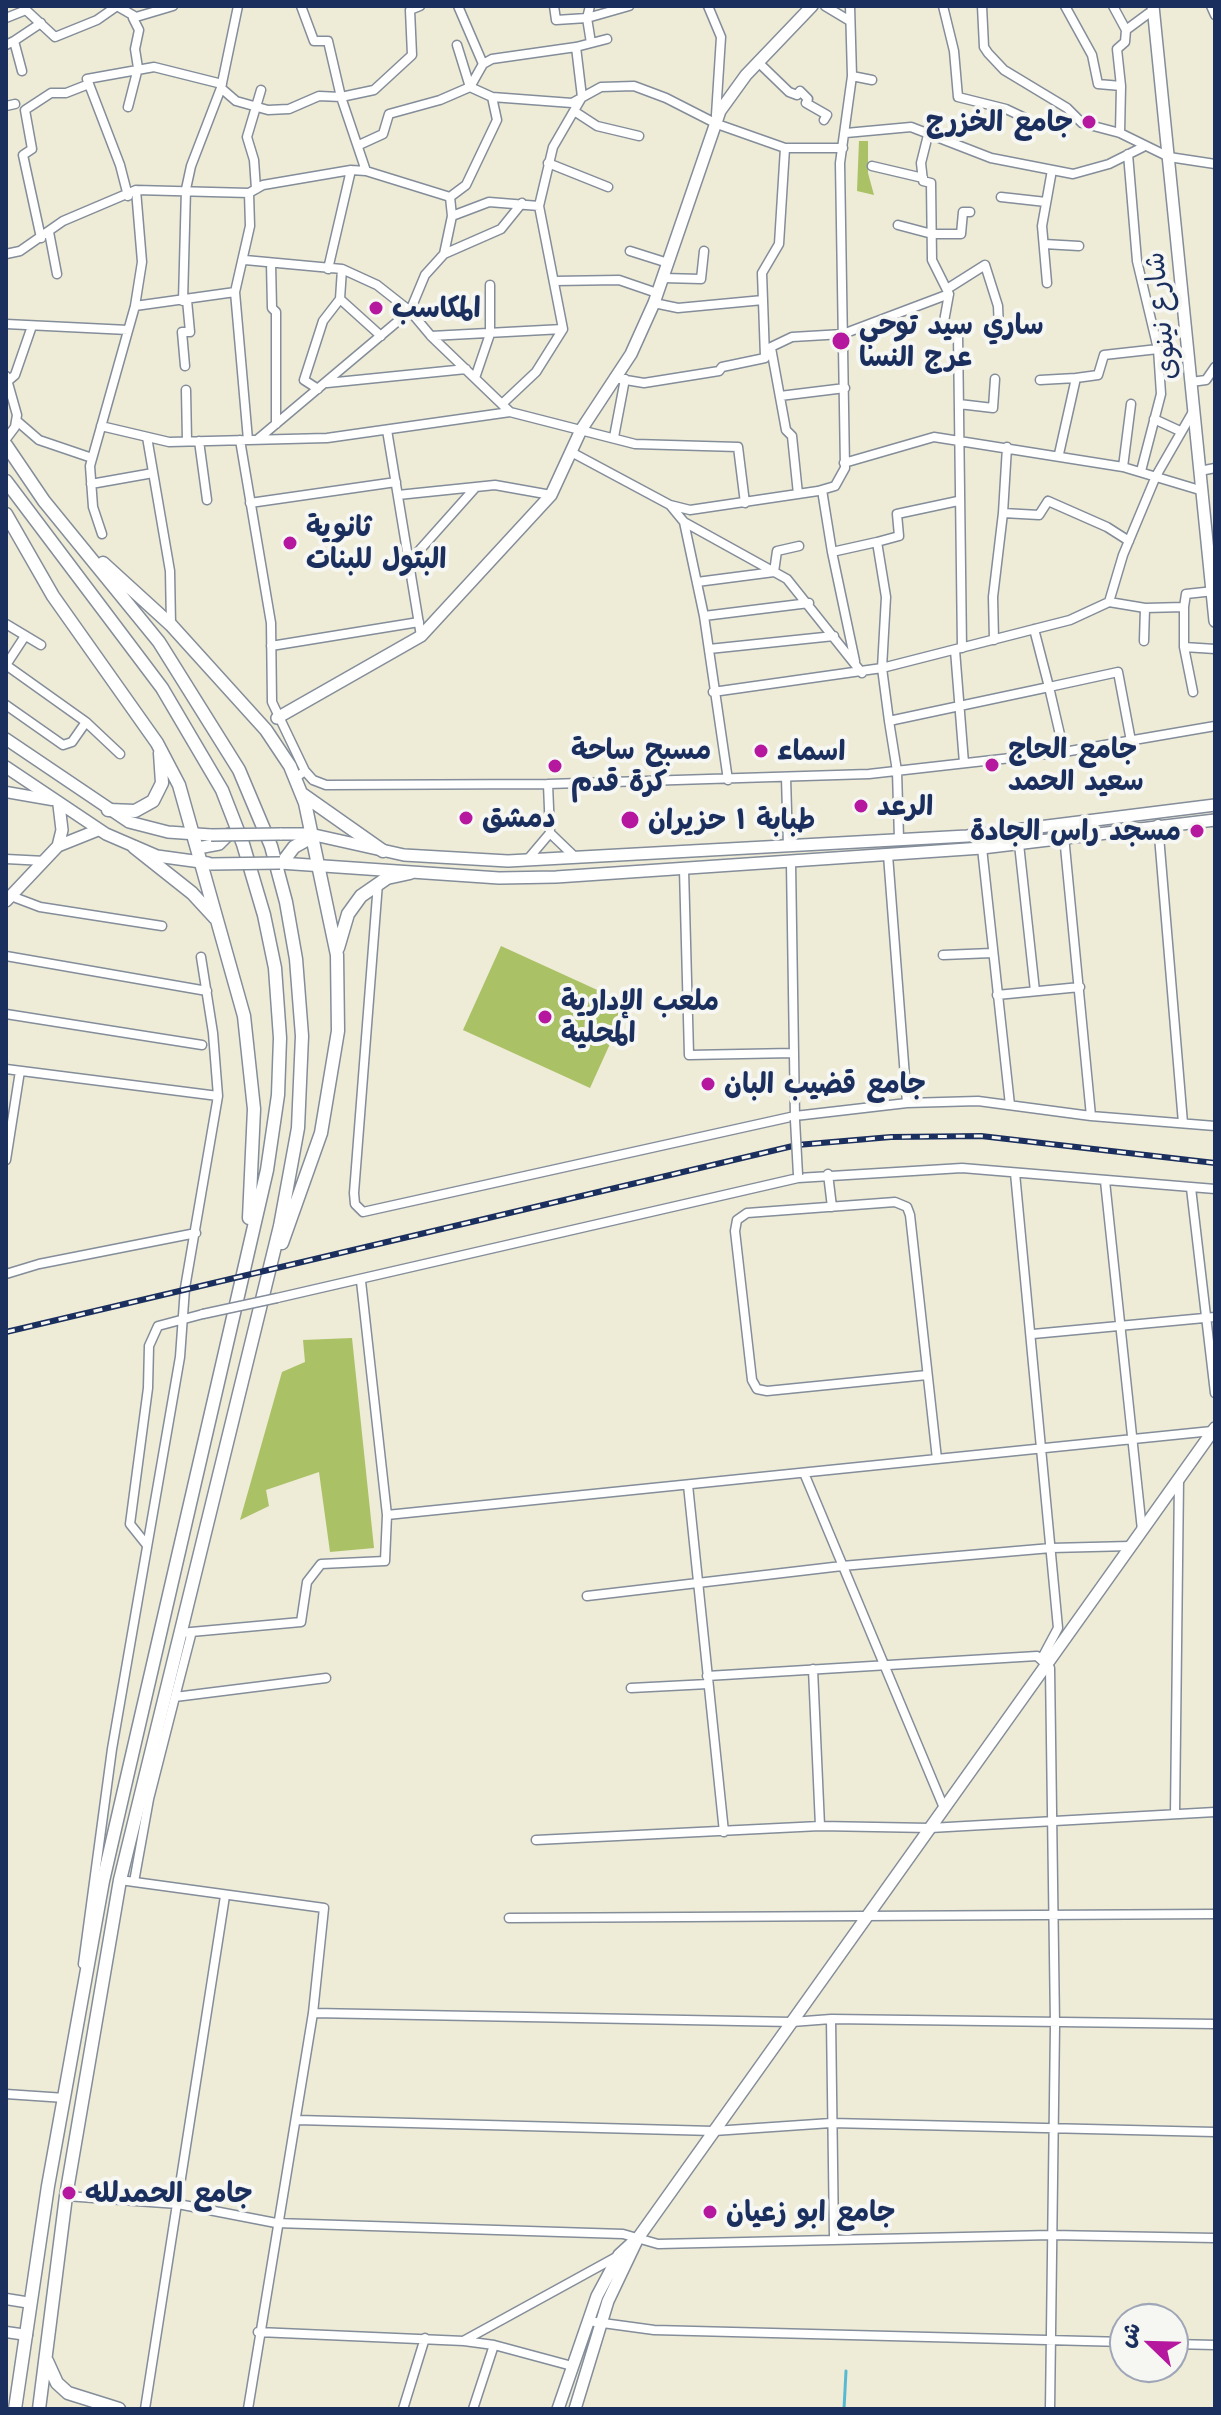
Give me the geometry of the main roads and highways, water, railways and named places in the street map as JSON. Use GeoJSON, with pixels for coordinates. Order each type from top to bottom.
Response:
{"type":"FeatureCollection","features":[{"type":"Feature","properties":{"kind":"main road"},"geometry":{"type":"LineString","coordinates":[[277,718],[421,636],[551,495],[581,430],[620,378],[656,298],[720,111],[758,62],[812,6]]}},
{"type":"Feature","properties":{"kind":"main road","name":"شارع نينوى"},"geometry":{"type":"LineString","coordinates":[[1150,10],[1169,157],[1200,471],[1210,518],[1215,621]]}},
{"type":"Feature","properties":{"kind":"main road"},"geometry":{"type":"LineString","coordinates":[[6,442],[44,501],[159,642],[224,743],[259,813],[286,902],[301,1004],[302,1076],[298,1128],[264,1291],[127,1881],[66,2196],[39,2409]]}},
{"type":"Feature","properties":{"kind":"main road"},"geometry":{"type":"LineString","coordinates":[[6,481],[162,688],[222,790],[256,883],[275,968],[279,1071],[275,1128],[103,1881],[15,2409]]}},
{"type":"Feature","properties":{"kind":"main road"},"geometry":{"type":"LineString","coordinates":[[6,514],[53,596],[159,746],[179,785],[198,848],[206,863],[244,1016],[254,1109],[252,1181],[244,1264]]}},
{"type":"Feature","properties":{"kind":"main road"},"geometry":{"type":"LineString","coordinates":[[79,542],[171,625],[266,730],[300,774],[310,836],[320,866],[337,955],[338,1031],[327,1108],[305,1185],[264,1291]]}},
{"type":"Feature","properties":{"kind":"main road"},"geometry":{"type":"LineString","coordinates":[[6,739],[108,810],[147,829],[195,834],[213,840]]}},
{"type":"Feature","properties":{"kind":"main road"},"geometry":{"type":"LineString","coordinates":[[108,810],[135,811],[153,801],[162,783],[159,746]]}},
{"type":"Feature","properties":{"kind":"main road"},"geometry":{"type":"LineString","coordinates":[[6,767],[98,830],[170,859],[206,863],[281,863],[499,878],[791,863],[982,848],[1158,824],[1215,820]]}},
{"type":"Feature","properties":{"kind":"main road"},"geometry":{"type":"LineString","coordinates":[[302,794],[383,851]]}},
{"type":"Feature","properties":{"kind":"main road"},"geometry":{"type":"LineString","coordinates":[[9,898],[58,846],[62,830],[56,802]]}},
{"type":"Feature","properties":{"kind":"main road"},"geometry":{"type":"LineString","coordinates":[[198,848],[229,834],[280,834],[310,836],[414,856],[525,861],[578,859],[967,836],[1215,805]]}},
{"type":"Feature","properties":{"kind":"main road"},"geometry":{"type":"LineString","coordinates":[[58,846],[98,830]]}},
{"type":"Feature","properties":{"kind":"main road"},"geometry":{"type":"LineString","coordinates":[[281,863],[294,847],[310,836]]}},
{"type":"Feature","properties":{"kind":"main road"},"geometry":{"type":"LineString","coordinates":[[134,847],[192,893],[221,926]]}},
{"type":"Feature","properties":{"kind":"main road"},"geometry":{"type":"LineString","coordinates":[[578,859],[579,875]]}},
{"type":"Feature","properties":{"kind":"main road"},"geometry":{"type":"LineString","coordinates":[[337,955],[351,909],[378,883],[410,873]]}},
{"type":"Feature","properties":{"kind":"main road"},"geometry":{"type":"LineString","coordinates":[[575,2409],[613,2288],[638,2238],[930,1828],[1045,1660],[1214,1430]]}},
{"type":"Feature","properties":{"kind":"main road"},"geometry":{"type":"LineString","coordinates":[[558,2409],[588,2321],[619,2255],[638,2238]]}},
{"type":"Feature","properties":{"kind":"main road"},"geometry":{"type":"LineString","coordinates":[[46,2356],[50,2371],[68,2393],[119,2409]]}},
{"type":"Feature","properties":{"kind":"waterway"},"geometry":{"type":"LineString","coordinates":[[844,2409],[846,2371]]}},
{"type":"Feature","properties":{"kind":"railway"},"geometry":{"type":"LineString","coordinates":[[6,1332],[797,1145],[891,1137],[981,1136],[1215,1163]]}},
{"type":"Feature","properties":{"kind":"place","name":"جامع الخزرج"},"geometry":{"type":"Point","coordinates":[1089,122]}},
{"type":"Feature","properties":{"kind":"place","name":"المكاسب"},"geometry":{"type":"Point","coordinates":[376,308]}},
{"type":"Feature","properties":{"kind":"place","name":"ساري سيد توحي عرج النسا"},"geometry":{"type":"Point","coordinates":[841,341]}},
{"type":"Feature","properties":{"kind":"place","name":"ثانوية البتول للبنات"},"geometry":{"type":"Point","coordinates":[290,543]}},
{"type":"Feature","properties":{"kind":"place","name":"اسماء"},"geometry":{"type":"Point","coordinates":[761,751]}},
{"type":"Feature","properties":{"kind":"place","name":"جامع الحاج سعيد الحمد"},"geometry":{"type":"Point","coordinates":[992,765]}},
{"type":"Feature","properties":{"kind":"place","name":"مسبح ساحة كرة قدم"},"geometry":{"type":"Point","coordinates":[555,766]}},
{"type":"Feature","properties":{"kind":"place","name":"الرعد"},"geometry":{"type":"Point","coordinates":[861,806]}},
{"type":"Feature","properties":{"kind":"place","name":"دمشق"},"geometry":{"type":"Point","coordinates":[466,818]}},
{"type":"Feature","properties":{"kind":"place","name":"طبابة ١ حزيران"},"geometry":{"type":"Point","coordinates":[630,820]}},
{"type":"Feature","properties":{"kind":"place","name":"مسجد راس الجادة"},"geometry":{"type":"Point","coordinates":[1197,831]}},
{"type":"Feature","properties":{"kind":"place","name":"ملعب الإدارية المحلية"},"geometry":{"type":"Point","coordinates":[545,1017]}},
{"type":"Feature","properties":{"kind":"place","name":"جامع قضيب البان"},"geometry":{"type":"Point","coordinates":[708,1084]}},
{"type":"Feature","properties":{"kind":"place","name":"جامع الحمدلله"},"geometry":{"type":"Point","coordinates":[69,2193]}},
{"type":"Feature","properties":{"kind":"place","name":"جامع ابو زعیان"},"geometry":{"type":"Point","coordinates":[710,2212]}}]}
